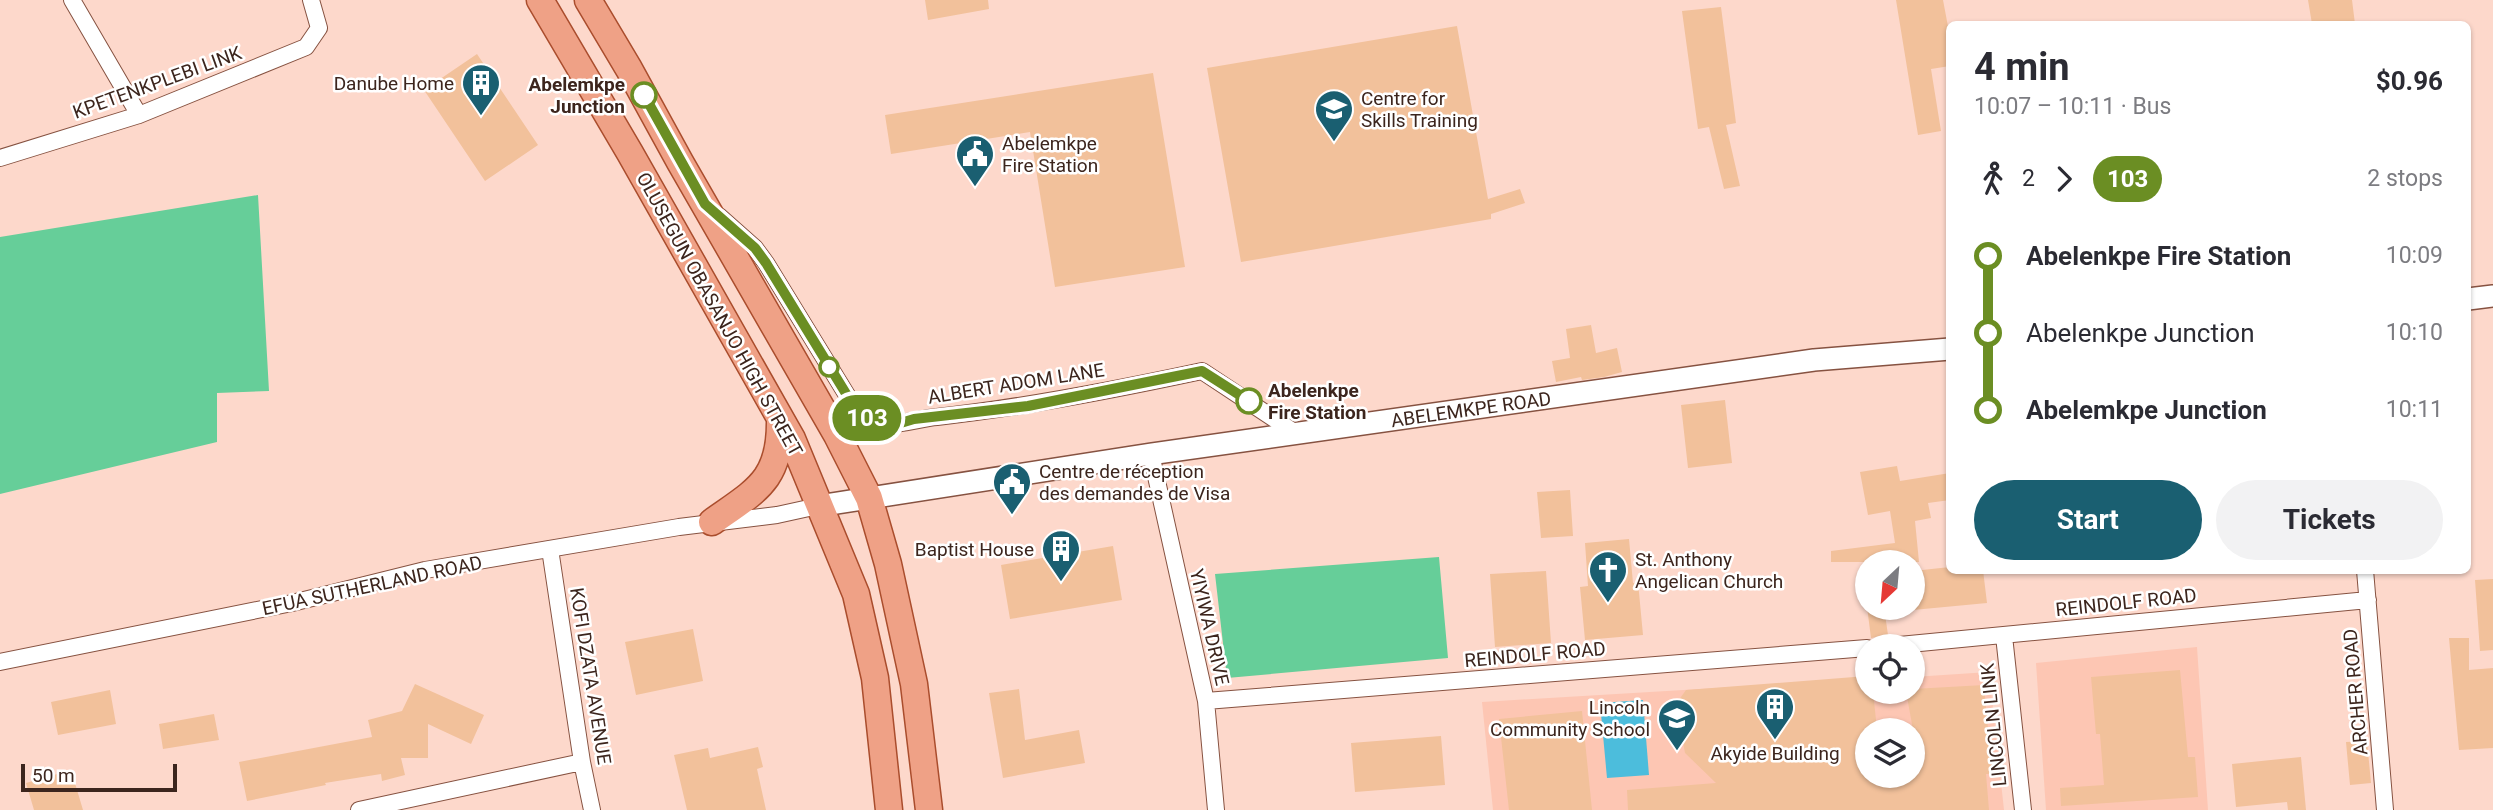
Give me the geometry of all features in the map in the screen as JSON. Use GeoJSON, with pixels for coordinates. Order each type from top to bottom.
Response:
{"type":"FeatureCollection","features":[{"type":"Feature","properties":{"kind":"main road","name":"OLUSEGUN OBASANJO HIGH STREET"},"geometry":{"type":"LineString","coordinates":[[540,0],[780,419],[806,472],[856,594],[874,678],[889,810]]}},
{"type":"Feature","properties":{"kind":"main road","name":"OLUSEGUN OBASANJO HIGH STREET"},"geometry":{"type":"LineString","coordinates":[[588,0],[837,435],[869,498],[888,564],[914,684],[929,810]]}},
{"type":"Feature","properties":{"kind":"main road"},"geometry":{"type":"LineString","coordinates":[[712,522],[758,489],[775,461],[780,445],[780,419]]}},
{"type":"Feature","properties":{"kind":"street"},"geometry":{"type":"LineString","coordinates":[[72,0],[139,115]]}},
{"type":"Feature","properties":{"kind":"street","name":"KPETENKPLEBI LINK"},"geometry":{"type":"LineString","coordinates":[[0,158],[139,115],[306,47],[319,28],[311,0]]}},
{"type":"Feature","properties":{"kind":"street","name":"ALBERT ADOM LANE"},"geometry":{"type":"LineString","coordinates":[[705,204],[755,248],[853,405],[864,417],[894,425],[914,419],[1028,406],[1202,371],[1297,434]]}},
{"type":"Feature","properties":{"kind":"street"},"geometry":{"type":"LineString","coordinates":[[2471,299],[2493,296]]}},
{"type":"Feature","properties":{"kind":"street","name":"ABELEMKPE ROAD"},"geometry":{"type":"LineString","coordinates":[[869,498],[1151,454],[1814,360],[1946,349]]}},
{"type":"Feature","properties":{"kind":"street","name":"YIYIWA DRIVE"},"geometry":{"type":"LineString","coordinates":[[1151,454],[1206,701],[1216,810]]}},
{"type":"Feature","properties":{"kind":"street","name":"EFUA SUTHERLAND ROAD"},"geometry":{"type":"LineString","coordinates":[[0,662],[292,603],[425,569],[712,522],[777,515],[869,498]]}},
{"type":"Feature","properties":{"kind":"street","name":"KOFI DZATA AVENUE"},"geometry":{"type":"LineString","coordinates":[[550,549],[582,762],[592,810]]}},
{"type":"Feature","properties":{"kind":"street","name":"ARCHER ROAD"},"geometry":{"type":"LineString","coordinates":[[2365,574],[2385,810]]}},
{"type":"Feature","properties":{"kind":"street","name":"REINDOLF ROAD"},"geometry":{"type":"LineString","coordinates":[[1925,643],[2368,600]]}},
{"type":"Feature","properties":{"kind":"street","name":"LINCOLN LINK"},"geometry":{"type":"LineString","coordinates":[[2004,636],[2023,810]]}},
{"type":"Feature","properties":{"kind":"street","name":"REINDOLF ROAD"},"geometry":{"type":"LineString","coordinates":[[1206,701],[1855,649]]}},
{"type":"Feature","properties":{"kind":"street"},"geometry":{"type":"LineString","coordinates":[[359,810],[582,762]]}},
{"type":"Feature","properties":{"kind":"shaded area"},"geometry":{"type":"Polygon","coordinates":[[[2197,647],[2208,810],[2046,810],[2036,663],[2197,647]]]}},
{"type":"Feature","properties":{"kind":"shaded area","name":"Lincoln Community School"},"geometry":{"type":"Polygon","coordinates":[[[1989,672],[2004,810],[1493,810],[1482,702],[1855,680],[1855,704],[1925,704],[1925,676],[1989,672]]]}},
{"type":"Feature","properties":{"kind":"green space"},"geometry":{"type":"Polygon","coordinates":[[[258,195],[269,391],[217,393],[217,442],[0,494],[0,237],[258,195]]]}},
{"type":"Feature","properties":{"kind":"green space"},"geometry":{"type":"Polygon","coordinates":[[[1439,557],[1448,658],[1227,678],[1215,574],[1439,557]]]}},
{"type":"Feature","properties":{"kind":"water"},"geometry":{"type":"Polygon","coordinates":[[[1643,700],[1649,775],[1607,778],[1600,703],[1643,700]]]}},
{"type":"Feature","properties":{"kind":"building"},"geometry":{"type":"Polygon","coordinates":[[[925,0],[988,0],[989,9],[928,20],[925,0]]]}},
{"type":"Feature","properties":{"kind":"building"},"geometry":{"type":"Polygon","coordinates":[[[1896,0],[1943,0],[1947,21],[1946,67],[1931,69],[1941,131],[1918,135],[1896,0]]]}},
{"type":"Feature","properties":{"kind":"building"},"geometry":{"type":"Polygon","coordinates":[[[2308,0],[2352,0],[2355,21],[2312,21],[2308,0]]]}},
{"type":"Feature","properties":{"kind":"building"},"geometry":{"type":"Polygon","coordinates":[[[1721,7],[1736,123],[1726,125],[1740,186],[1724,189],[1709,127],[1698,129],[1682,11],[1721,7]]]}},
{"type":"Feature","properties":{"kind":"building"},"geometry":{"type":"Polygon","coordinates":[[[1457,26],[1488,199],[1520,189],[1525,203],[1491,214],[1491,219],[1241,262],[1207,68],[1457,26]]]}},
{"type":"Feature","properties":{"kind":"building","name":"Danube Home"},"geometry":{"type":"Polygon","coordinates":[[[477,54],[538,145],[485,181],[424,90],[477,54]]]}},
{"type":"Feature","properties":{"kind":"building"},"geometry":{"type":"Polygon","coordinates":[[[1153,73],[1185,267],[1055,287],[1030,132],[891,154],[885,115],[1153,73]]]}},
{"type":"Feature","properties":{"kind":"building"},"geometry":{"type":"Polygon","coordinates":[[[1591,325],[1596,353],[1617,348],[1622,372],[1604,377],[1582,380],[1581,377],[1556,382],[1552,361],[1570,358],[1566,329],[1591,325]]]}},
{"type":"Feature","properties":{"kind":"building"},"geometry":{"type":"Polygon","coordinates":[[[1725,400],[1732,463],[1688,468],[1681,405],[1725,400]]]}},
{"type":"Feature","properties":{"kind":"building"},"geometry":{"type":"Polygon","coordinates":[[[1897,466],[1900,481],[1946,474],[1946,501],[1928,503],[1931,518],[1915,521],[1918,550],[1855,550],[1855,562],[1831,562],[1831,551],[1895,543],[1890,511],[1868,515],[1860,472],[1897,466]]]}},
{"type":"Feature","properties":{"kind":"building"},"geometry":{"type":"Polygon","coordinates":[[[1570,490],[1573,536],[1541,538],[1537,492],[1570,490]]]}},
{"type":"Feature","properties":{"kind":"building"},"geometry":{"type":"Polygon","coordinates":[[[1629,539],[1633,583],[1638,582],[1643,635],[1585,640],[1580,587],[1588,586],[1585,543],[1629,539]]]}},
{"type":"Feature","properties":{"kind":"building","name":"Baptist House"},"geometry":{"type":"Polygon","coordinates":[[[1113,546],[1122,600],[1010,619],[1001,565],[1113,546]]]}},
{"type":"Feature","properties":{"kind":"building"},"geometry":{"type":"Polygon","coordinates":[[[1946,567],[1946,574],[1983,574],[1987,603],[1925,609],[1925,570],[1946,567]]]}},
{"type":"Feature","properties":{"kind":"building"},"geometry":{"type":"Polygon","coordinates":[[[1546,571],[1551,643],[1495,647],[1490,574],[1546,571]]]}},
{"type":"Feature","properties":{"kind":"building"},"geometry":{"type":"Polygon","coordinates":[[[2493,579],[2493,650],[2480,651],[2475,580],[2493,579]]]}},
{"type":"Feature","properties":{"kind":"building"},"geometry":{"type":"Polygon","coordinates":[[[1869,620],[1886,620],[1888,634],[1870,634],[1869,620]]]}},
{"type":"Feature","properties":{"kind":"building"},"geometry":{"type":"Polygon","coordinates":[[[693,629],[703,681],[636,695],[625,642],[693,629]]]}},
{"type":"Feature","properties":{"kind":"building"},"geometry":{"type":"Polygon","coordinates":[[[2449,638],[2469,638],[2469,670],[2493,668],[2493,748],[2459,750],[2449,638]]]}},
{"type":"Feature","properties":{"kind":"building"},"geometry":{"type":"Polygon","coordinates":[[[2180,670],[2188,757],[2195,757],[2198,797],[2061,806],[2060,788],[2104,785],[2100,734],[2096,734],[2091,677],[2180,670]]]}},
{"type":"Feature","properties":{"kind":"building"},"geometry":{"type":"Polygon","coordinates":[[[1855,677],[1855,704],[1874,704],[1876,718],[1855,718],[1855,788],[1925,788],[1925,718],[1911,718],[1908,704],[1925,704],[1925,688],[1984,685],[1992,774],[1986,774],[1989,810],[1628,810],[1627,790],[1716,783],[1685,753],[1676,704],[1686,690],[1855,677]]]}},
{"type":"Feature","properties":{"kind":"building"},"geometry":{"type":"Polygon","coordinates":[[[415,684],[484,715],[471,744],[428,724],[428,758],[401,758],[405,775],[382,781],[381,774],[325,783],[326,785],[247,801],[239,762],[372,737],[368,720],[402,711],[415,684]]]}},
{"type":"Feature","properties":{"kind":"building"},"geometry":{"type":"Polygon","coordinates":[[[1019,689],[1025,740],[1079,730],[1085,763],[1003,778],[989,693],[1019,689]]]}},
{"type":"Feature","properties":{"kind":"building"},"geometry":{"type":"Polygon","coordinates":[[[110,690],[116,724],[58,735],[51,702],[110,690]]]}},
{"type":"Feature","properties":{"kind":"building"},"geometry":{"type":"Polygon","coordinates":[[[1582,711],[1592,810],[1509,810],[1499,719],[1582,711]]]}},
{"type":"Feature","properties":{"kind":"building"},"geometry":{"type":"Polygon","coordinates":[[[214,714],[219,740],[163,749],[159,724],[214,714]]]}},
{"type":"Feature","properties":{"kind":"building"},"geometry":{"type":"Polygon","coordinates":[[[1441,736],[1445,785],[1355,792],[1351,743],[1441,736]]]}},
{"type":"Feature","properties":{"kind":"building"},"geometry":{"type":"Polygon","coordinates":[[[2367,741],[2371,783],[2350,785],[2346,742],[2367,741]]]}},
{"type":"Feature","properties":{"kind":"building"},"geometry":{"type":"Polygon","coordinates":[[[758,747],[763,767],[757,769],[766,810],[687,810],[674,755],[708,748],[710,758],[758,747]]]}},
{"type":"Feature","properties":{"kind":"building"},"geometry":{"type":"Polygon","coordinates":[[[2301,757],[2306,810],[2288,810],[2287,802],[2236,807],[2232,764],[2301,757]]]}},
{"type":"Feature","properties":{"kind":"building"},"geometry":{"type":"Polygon","coordinates":[[[71,770],[83,810],[34,810],[26,783],[71,770]]]}},
{"type":"Feature","properties":{"kind":"bus line","name":"103"},"geometry":{"type":"LineString","coordinates":[[644,95],[705,204],[755,248],[853,405],[864,417],[894,425],[914,419],[1028,406],[1202,371],[1249,401]]}},
{"type":"Feature","properties":{"kind":"place","name":"Abelemkpe Junction"},"geometry":{"type":"Point","coordinates":[644,95]}},
{"type":"Feature","properties":{"kind":"place","name":"Danube Home"},"geometry":{"type":"Point","coordinates":[481,117]}},
{"type":"Feature","properties":{"kind":"place","name":"Centre for Skills Training"},"geometry":{"type":"Point","coordinates":[1334,143]}},
{"type":"Feature","properties":{"kind":"place","name":"Abelemkpe Fire Station"},"geometry":{"type":"Point","coordinates":[975,188]}},
{"type":"Feature","properties":{"kind":"place","name":"Abelenkpe Fire Station"},"geometry":{"type":"Point","coordinates":[1249,401]}},
{"type":"Feature","properties":{"kind":"place","name":"Centre de réception des demandes de Visa"},"geometry":{"type":"Point","coordinates":[1012,516]}},
{"type":"Feature","properties":{"kind":"place","name":"Baptist House"},"geometry":{"type":"Point","coordinates":[1061,583]}},
{"type":"Feature","properties":{"kind":"place","name":"St. Anthony Angelican Church"},"geometry":{"type":"Point","coordinates":[1608,604]}},
{"type":"Feature","properties":{"kind":"place","name":"Akyide Building"},"geometry":{"type":"Point","coordinates":[1775,741]}},
{"type":"Feature","properties":{"kind":"place","name":"Lincoln Community School"},"geometry":{"type":"Point","coordinates":[1677,752]}}]}
